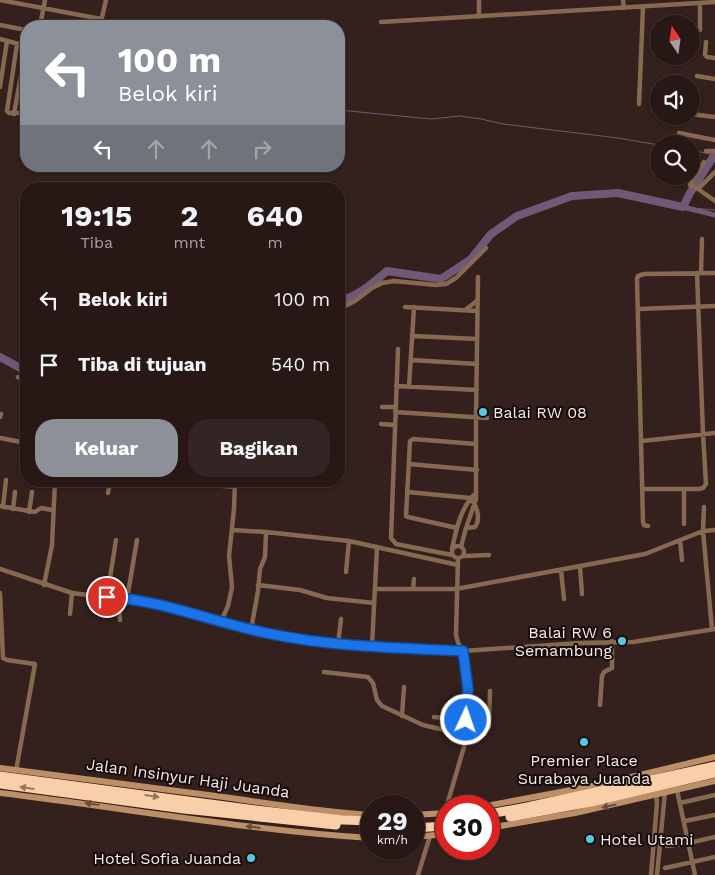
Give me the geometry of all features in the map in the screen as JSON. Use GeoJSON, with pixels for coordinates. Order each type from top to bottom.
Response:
{"type":"FeatureCollection","features":[{"type":"Feature","properties":{"kind":"highway"},"geometry":{"type":"LineString","coordinates":[[500,819],[523,818],[633,796],[675,782],[712,764]]}},
{"type":"Feature","properties":{"kind":"highway","name":"Jalan Insinyur Haji Juanda"},"geometry":{"type":"LineString","coordinates":[[0,776],[360,819]]}},
{"type":"Feature","properties":{"kind":"highway"},"geometry":{"type":"LineString","coordinates":[[500,810],[509,807],[675,782]]}},
{"type":"Feature","properties":{"kind":"highway","name":"Jalan Insinyur Haji Juanda"},"geometry":{"type":"LineString","coordinates":[[0,784],[140,807],[287,825],[312,823],[360,826]]}},
{"type":"Feature","properties":{"kind":"highway"},"geometry":{"type":"LineString","coordinates":[[312,823],[312,833]]}},
{"type":"Feature","properties":{"kind":"street"},"geometry":{"type":"LineString","coordinates":[[0,0],[102,20],[106,0]]}},
{"type":"Feature","properties":{"kind":"street"},"geometry":{"type":"LineString","coordinates":[[41,20],[45,0]]}},
{"type":"Feature","properties":{"kind":"street"},"geometry":{"type":"LineString","coordinates":[[478,0],[479,16]]}},
{"type":"Feature","properties":{"kind":"street"},"geometry":{"type":"LineString","coordinates":[[623,0],[624,8]]}},
{"type":"Feature","properties":{"kind":"street"},"geometry":{"type":"LineString","coordinates":[[380,22],[715,2]]}},
{"type":"Feature","properties":{"kind":"street"},"geometry":{"type":"LineString","coordinates":[[700,3],[700,15]]}},
{"type":"Feature","properties":{"kind":"street"},"geometry":{"type":"LineString","coordinates":[[639,104],[643,7]]}},
{"type":"Feature","properties":{"kind":"street"},"geometry":{"type":"LineString","coordinates":[[0,25],[20,29]]}},
{"type":"Feature","properties":{"kind":"street"},"geometry":{"type":"LineString","coordinates":[[0,39],[7,44],[20,46]]}},
{"type":"Feature","properties":{"kind":"street"},"geometry":{"type":"LineString","coordinates":[[706,42],[705,55],[707,58],[715,58]]}},
{"type":"Feature","properties":{"kind":"street"},"geometry":{"type":"LineString","coordinates":[[0,87],[7,44]]}},
{"type":"Feature","properties":{"kind":"street"},"geometry":{"type":"LineString","coordinates":[[17,46],[7,112],[9,114],[20,114]]}},
{"type":"Feature","properties":{"kind":"street"},"geometry":{"type":"LineString","coordinates":[[700,76],[715,79]]}},
{"type":"Feature","properties":{"kind":"street"},"geometry":{"type":"LineString","coordinates":[[14,114],[20,79]]}},
{"type":"Feature","properties":{"kind":"street"},"geometry":{"type":"LineString","coordinates":[[700,115],[715,117]]}},
{"type":"Feature","properties":{"kind":"street"},"geometry":{"type":"LineString","coordinates":[[679,132],[715,140]]}},
{"type":"Feature","properties":{"kind":"street"},"geometry":{"type":"LineString","coordinates":[[706,151],[715,151]]}},
{"type":"Feature","properties":{"kind":"street"},"geometry":{"type":"LineString","coordinates":[[695,188],[704,162]]}},
{"type":"Feature","properties":{"kind":"street"},"geometry":{"type":"LineString","coordinates":[[695,188],[715,172]]}},
{"type":"Feature","properties":{"kind":"street"},"geometry":{"type":"LineString","coordinates":[[695,188],[715,201]]}},
{"type":"Feature","properties":{"kind":"street"},"geometry":{"type":"LineString","coordinates":[[643,489],[703,488],[706,484],[698,307],[702,239]]}},
{"type":"Feature","properties":{"kind":"street"},"geometry":{"type":"LineString","coordinates":[[345,306],[382,283],[394,281],[436,285],[446,284],[456,278],[486,248]]}},
{"type":"Feature","properties":{"kind":"street"},"geometry":{"type":"LineString","coordinates":[[648,526],[644,525],[643,522],[637,279],[641,274],[715,273]]}},
{"type":"Feature","properties":{"kind":"street"},"geometry":{"type":"LineString","coordinates":[[451,795],[466,735],[468,689],[463,651],[457,639],[456,589],[458,566],[464,551],[461,547],[475,503],[476,493],[478,277]]}},
{"type":"Feature","properties":{"kind":"street"},"geometry":{"type":"LineString","coordinates":[[464,310],[477,302]]}},
{"type":"Feature","properties":{"kind":"street"},"geometry":{"type":"LineString","coordinates":[[639,310],[715,306]]}},
{"type":"Feature","properties":{"kind":"street"},"geometry":{"type":"LineString","coordinates":[[405,307],[477,311]]}},
{"type":"Feature","properties":{"kind":"street"},"geometry":{"type":"LineString","coordinates":[[409,386],[414,307]]}},
{"type":"Feature","properties":{"kind":"street"},"geometry":{"type":"LineString","coordinates":[[412,336],[477,339]]}},
{"type":"Feature","properties":{"kind":"street"},"geometry":{"type":"LineString","coordinates":[[398,349],[394,425],[392,541],[396,544],[460,558],[489,554]]}},
{"type":"Feature","properties":{"kind":"street"},"geometry":{"type":"LineString","coordinates":[[411,360],[477,364]]}},
{"type":"Feature","properties":{"kind":"street"},"geometry":{"type":"LineString","coordinates":[[396,386],[477,390]]}},
{"type":"Feature","properties":{"kind":"street"},"geometry":{"type":"LineString","coordinates":[[382,408],[487,418]]}},
{"type":"Feature","properties":{"kind":"street"},"geometry":{"type":"LineString","coordinates":[[381,424],[394,425]]}},
{"type":"Feature","properties":{"kind":"street"},"geometry":{"type":"LineString","coordinates":[[642,441],[715,433]]}},
{"type":"Feature","properties":{"kind":"street"},"geometry":{"type":"LineString","coordinates":[[0,438],[20,442]]}},
{"type":"Feature","properties":{"kind":"street"},"geometry":{"type":"LineString","coordinates":[[456,528],[408,517],[406,513],[410,441],[412,439],[476,444]]}},
{"type":"Feature","properties":{"kind":"street"},"geometry":{"type":"LineString","coordinates":[[409,464],[477,470]]}},
{"type":"Feature","properties":{"kind":"street"},"geometry":{"type":"LineString","coordinates":[[6,480],[2,506],[30,512],[35,512],[41,508],[52,510]]}},
{"type":"Feature","properties":{"kind":"street"},"geometry":{"type":"LineString","coordinates":[[44,585],[52,545],[54,487]]}},
{"type":"Feature","properties":{"kind":"street"},"geometry":{"type":"LineString","coordinates":[[108,493],[109,487]]}},
{"type":"Feature","properties":{"kind":"street"},"geometry":{"type":"LineString","coordinates":[[221,621],[228,606],[232,587],[229,556],[232,530],[233,487]]}},
{"type":"Feature","properties":{"kind":"street"},"geometry":{"type":"LineString","coordinates":[[684,489],[684,524]]}},
{"type":"Feature","properties":{"kind":"street"},"geometry":{"type":"LineString","coordinates":[[14,508],[15,492]]}},
{"type":"Feature","properties":{"kind":"street"},"geometry":{"type":"LineString","coordinates":[[30,512],[32,492]]}},
{"type":"Feature","properties":{"kind":"street"},"geometry":{"type":"LineString","coordinates":[[408,492],[470,498],[475,503],[478,512],[477,526],[466,528]]}},
{"type":"Feature","properties":{"kind":"street"},"geometry":{"type":"LineString","coordinates":[[452,555],[456,528],[470,498],[476,493]]}},
{"type":"Feature","properties":{"kind":"street"},"geometry":{"type":"LineString","coordinates":[[0,569],[72,593],[127,599],[299,640],[463,651],[652,640],[714,629],[704,531],[704,507]]}},
{"type":"Feature","properties":{"kind":"street"},"geometry":{"type":"LineString","coordinates":[[232,530],[349,541],[458,566]]}},
{"type":"Feature","properties":{"kind":"street"},"geometry":{"type":"LineString","coordinates":[[375,589],[456,589],[645,554],[704,531],[715,530]]}},
{"type":"Feature","properties":{"kind":"street"},"geometry":{"type":"LineString","coordinates":[[251,630],[260,569],[264,557],[266,532]]}},
{"type":"Feature","properties":{"kind":"street"},"geometry":{"type":"LineString","coordinates":[[107,597],[116,540]]}},
{"type":"Feature","properties":{"kind":"street"},"geometry":{"type":"LineString","coordinates":[[127,599],[137,540]]}},
{"type":"Feature","properties":{"kind":"street"},"geometry":{"type":"LineString","coordinates":[[680,540],[682,560]]}},
{"type":"Feature","properties":{"kind":"street"},"geometry":{"type":"LineString","coordinates":[[346,572],[349,541]]}},
{"type":"Feature","properties":{"kind":"street"},"geometry":{"type":"LineString","coordinates":[[452,549],[457,546],[461,547]]}},
{"type":"Feature","properties":{"kind":"street"},"geometry":{"type":"LineString","coordinates":[[372,646],[377,547]]}},
{"type":"Feature","properties":{"kind":"street"},"geometry":{"type":"LineString","coordinates":[[580,567],[582,594]]}},
{"type":"Feature","properties":{"kind":"street"},"geometry":{"type":"LineString","coordinates":[[561,570],[564,598]]}},
{"type":"Feature","properties":{"kind":"street"},"geometry":{"type":"LineString","coordinates":[[414,579],[414,589]]}},
{"type":"Feature","properties":{"kind":"street"},"geometry":{"type":"LineString","coordinates":[[258,586],[300,590],[327,598],[374,603]]}},
{"type":"Feature","properties":{"kind":"street"},"geometry":{"type":"LineString","coordinates":[[0,593],[3,658],[35,664],[16,770]]}},
{"type":"Feature","properties":{"kind":"street"},"geometry":{"type":"LineString","coordinates":[[70,614],[72,593]]}},
{"type":"Feature","properties":{"kind":"street"},"geometry":{"type":"LineString","coordinates":[[118,598],[120,620]]}},
{"type":"Feature","properties":{"kind":"street"},"geometry":{"type":"LineString","coordinates":[[338,644],[341,619]]}},
{"type":"Feature","properties":{"kind":"street"},"geometry":{"type":"LineString","coordinates":[[600,706],[600,680],[604,672],[612,668],[612,641]]}},
{"type":"Feature","properties":{"kind":"street"},"geometry":{"type":"LineString","coordinates":[[324,672],[370,677],[379,704],[423,725],[466,735]]}},
{"type":"Feature","properties":{"kind":"street"},"geometry":{"type":"LineString","coordinates":[[402,716],[404,687]]}},
{"type":"Feature","properties":{"kind":"street"},"geometry":{"type":"LineString","coordinates":[[466,727],[490,727],[490,691]]}},
{"type":"Feature","properties":{"kind":"street"},"geometry":{"type":"LineString","coordinates":[[434,717],[466,720]]}},
{"type":"Feature","properties":{"kind":"street"},"geometry":{"type":"LineString","coordinates":[[500,807],[509,807],[598,785],[712,764]]}},
{"type":"Feature","properties":{"kind":"street","name":"Jalan Insinyur Haji Juanda"},"geometry":{"type":"LineString","coordinates":[[0,768],[343,817],[360,816]]}},
{"type":"Feature","properties":{"kind":"street"},"geometry":{"type":"LineString","coordinates":[[633,796],[665,792],[675,782],[715,781]]}},
{"type":"Feature","properties":{"kind":"street"},"geometry":{"type":"LineString","coordinates":[[675,782],[695,875]]}},
{"type":"Feature","properties":{"kind":"street"},"geometry":{"type":"LineString","coordinates":[[657,875],[665,792]]}},
{"type":"Feature","properties":{"kind":"street","name":"Jalan Insinyur Haji Juanda"},"geometry":{"type":"LineString","coordinates":[[0,793],[140,807]]}},
{"type":"Feature","properties":{"kind":"street"},"geometry":{"type":"LineString","coordinates":[[651,875],[656,794]]}},
{"type":"Feature","properties":{"kind":"street"},"geometry":{"type":"LineString","coordinates":[[680,804],[715,795]]}},
{"type":"Feature","properties":{"kind":"street"},"geometry":{"type":"LineString","coordinates":[[684,821],[715,815]]}},
{"type":"Feature","properties":{"kind":"street"},"geometry":{"type":"LineString","coordinates":[[500,825],[523,818]]}},
{"type":"Feature","properties":{"kind":"street","name":"Jalan Insinyur Haji Juanda"},"geometry":{"type":"LineString","coordinates":[[287,825],[312,833],[360,837]]}},
{"type":"Feature","properties":{"kind":"street"},"geometry":{"type":"LineString","coordinates":[[425,836],[435,835]]}},
{"type":"Feature","properties":{"kind":"street"},"geometry":{"type":"LineString","coordinates":[[418,875],[430,836]]}},
{"type":"Feature","properties":{"kind":"street"},"geometry":{"type":"LineString","coordinates":[[667,846],[715,837]]}},
{"type":"Feature","properties":{"kind":"street"},"geometry":{"type":"LineString","coordinates":[[666,868],[715,857]]}},
{"type":"Feature","properties":{"kind":"waterway"},"geometry":{"type":"LineString","coordinates":[[345,111],[431,119],[460,116],[503,124],[650,143]]}},
{"type":"Feature","properties":{"kind":"waterway"},"geometry":{"type":"LineString","coordinates":[[700,152],[715,155]]}},
{"type":"Feature","properties":{"kind":"waterway"},"geometry":{"type":"LineString","coordinates":[[345,299],[370,285],[387,271],[441,279],[471,259],[491,234],[517,216],[572,196],[618,193],[683,207],[715,154]]}},
{"type":"Feature","properties":{"kind":"waterway"},"geometry":{"type":"LineString","coordinates":[[683,207],[715,210]]}},
{"type":"Feature","properties":{"kind":"waterway"},"geometry":{"type":"LineString","coordinates":[[683,207],[715,215]]}},
{"type":"Feature","properties":{"kind":"waterway"},"geometry":{"type":"LineString","coordinates":[[0,357],[20,368]]}},
{"type":"Feature","properties":{"kind":"place","name":"Balai RW 08"},"geometry":{"type":"Point","coordinates":[483,412]}},
{"type":"Feature","properties":{"kind":"place","name":"Balai RW 6 Semambung"},"geometry":{"type":"Point","coordinates":[622,641]}},
{"type":"Feature","properties":{"kind":"place","name":"Premier Place Surabaya Juanda"},"geometry":{"type":"Point","coordinates":[584,742]}},
{"type":"Feature","properties":{"kind":"place","name":"Hotel Utami"},"geometry":{"type":"Point","coordinates":[590,839]}},
{"type":"Feature","properties":{"kind":"place","name":"Hotel Sofia Juanda"},"geometry":{"type":"Point","coordinates":[251,858]}},
{"type":"Feature","properties":{"kind":"route"},"geometry":{"type":"LineString","coordinates":[[107,597],[144,602],[266,634],[299,640],[463,651],[468,689],[466,720]]}}]}
